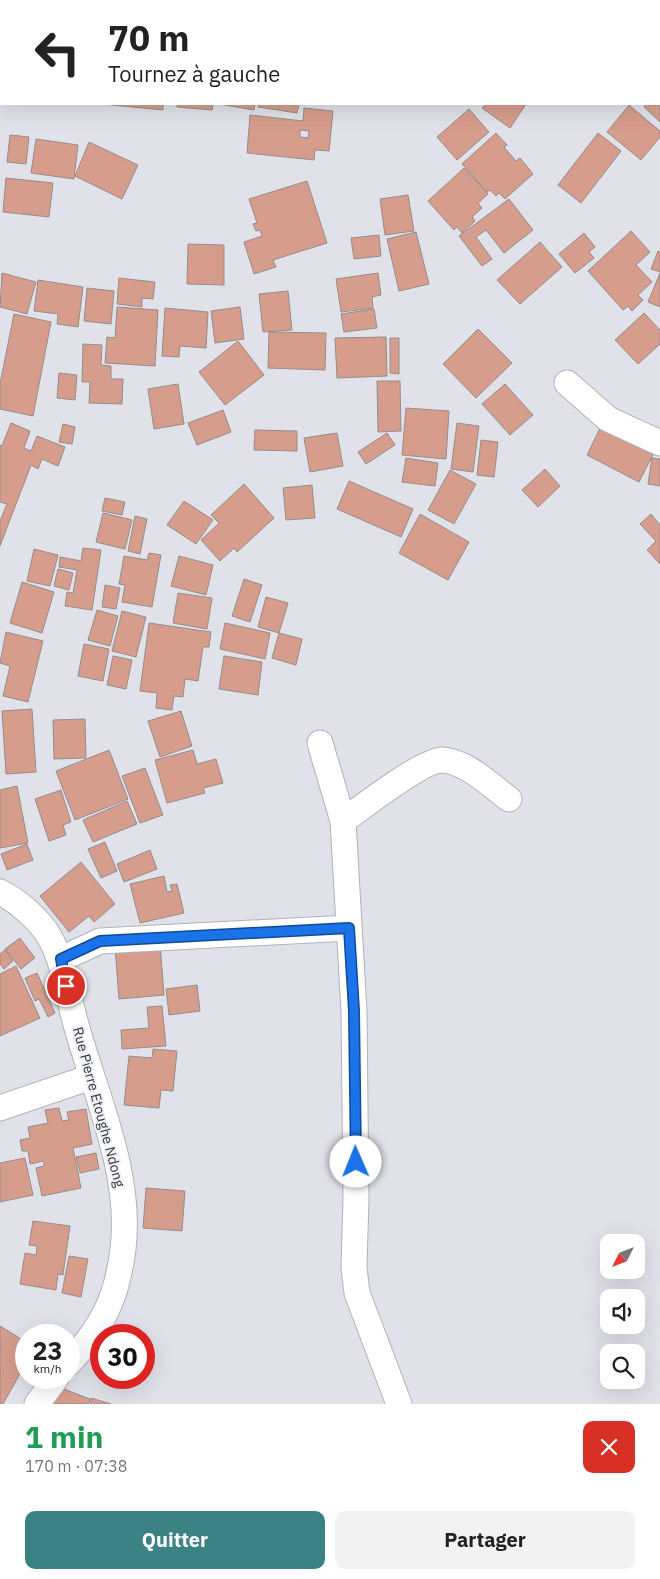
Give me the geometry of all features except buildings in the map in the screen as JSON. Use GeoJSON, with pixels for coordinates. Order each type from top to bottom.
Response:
{"type":"FeatureCollection","features":[{"type":"Feature","properties":{"kind":"street"},"geometry":{"type":"LineString","coordinates":[[566,383],[608,419],[660,443]]}},
{"type":"Feature","properties":{"kind":"street"},"geometry":{"type":"LineString","coordinates":[[320,742],[343,821],[354,1011],[354,1268],[357,1294],[399,1404]]}},
{"type":"Feature","properties":{"kind":"street"},"geometry":{"type":"LineString","coordinates":[[343,821],[424,765],[443,760],[468,769],[509,798]]}},
{"type":"Feature","properties":{"kind":"street","name":"Rue Pierre Etoughe Ndong"},"geometry":{"type":"LineString","coordinates":[[0,892],[31,914],[49,935],[61,959],[69,1000],[118,1168],[125,1210],[123,1250],[111,1306],[92,1338],[80,1351]]}},
{"type":"Feature","properties":{"kind":"street"},"geometry":{"type":"LineString","coordinates":[[61,959],[100,941],[349,928]]}},
{"type":"Feature","properties":{"kind":"street"},"geometry":{"type":"LineString","coordinates":[[0,1108],[91,1077]]}},
{"type":"Feature","properties":{"kind":"street"},"geometry":{"type":"LineString","coordinates":[[37,1404],[48,1389]]}},
{"type":"Feature","properties":{"kind":"route"},"geometry":{"type":"LineString","coordinates":[[66,986],[61,959],[100,941],[349,928],[354,1011],[356,1162]]}}]}
